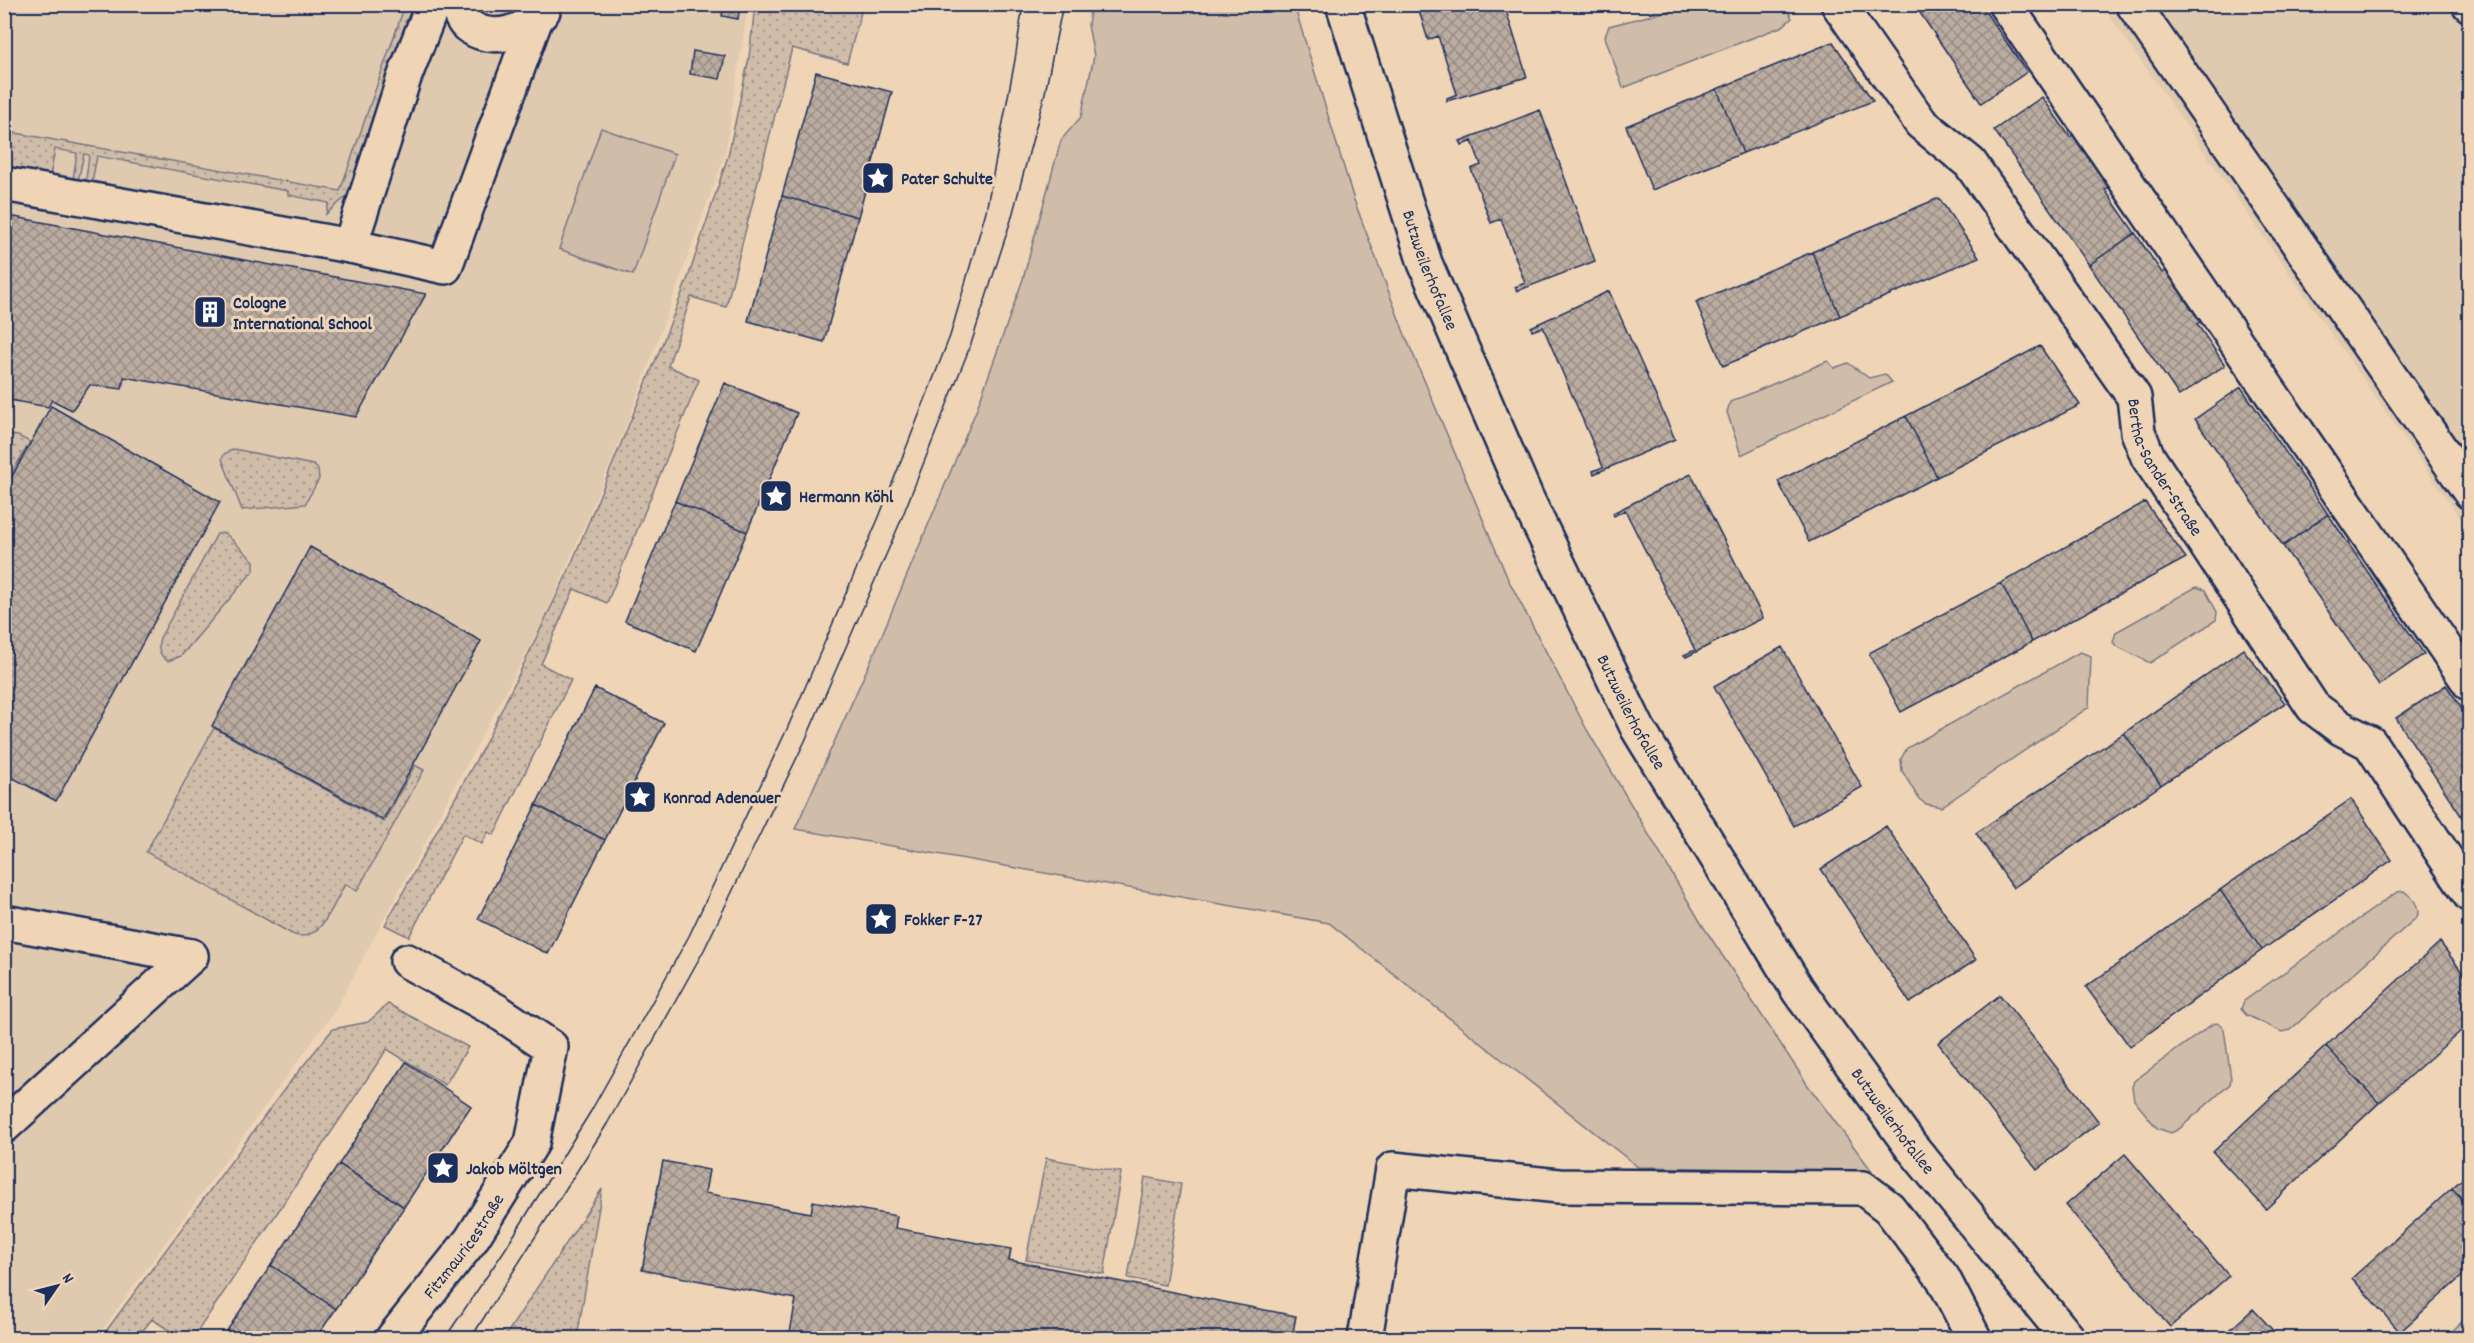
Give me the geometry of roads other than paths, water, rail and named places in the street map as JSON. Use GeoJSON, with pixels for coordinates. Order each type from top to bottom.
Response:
{"type":"FeatureCollection","features":[{"type":"Feature","properties":{"kind":"street"},"geometry":{"type":"LineString","coordinates":[[350,246],[404,78],[433,4]]}},
{"type":"Feature","properties":{"kind":"street"},"geometry":{"type":"LineString","coordinates":[[456,4],[465,25],[488,35],[512,33],[541,13]]}},
{"type":"Feature","properties":{"kind":"street","name":"Butzweilerhofallee"},"geometry":{"type":"LineString","coordinates":[[1343,4],[1425,263],[1527,499],[1638,729],[1798,990],[1910,1144],[2068,1338]]}},
{"type":"Feature","properties":{"kind":"street","name":"Bertha-Sander-Straße"},"geometry":{"type":"LineString","coordinates":[[1838,4],[1921,123],[1970,163],[2134,398],[2138,432],[2148,458],[2313,707],[2341,728],[2370,743],[2469,895]]}},
{"type":"Feature","properties":{"kind":"street"},"geometry":{"type":"LineString","coordinates":[[2005,4],[2469,684]]}},
{"type":"Feature","properties":{"kind":"street"},"geometry":{"type":"LineString","coordinates":[[4,184],[350,246],[445,267],[541,13]]}},
{"type":"Feature","properties":{"kind":"street"},"geometry":{"type":"LineString","coordinates":[[2139,14],[2469,492]]}},
{"type":"Feature","properties":{"kind":"street"},"geometry":{"type":"LineString","coordinates":[[4,922],[191,956],[4,1126]]}},
{"type":"Feature","properties":{"kind":"street","name":"Fitzmauricestraße"},"geometry":{"type":"LineString","coordinates":[[393,1338],[471,1240],[532,1143],[551,1047],[497,1011],[407,961]]}},
{"type":"Feature","properties":{"kind":"street"},"geometry":{"type":"LineString","coordinates":[[1365,1338],[1393,1169],[1559,1186],[1863,1188],[1889,1208],[1943,1278],[1974,1338]]}},
{"type":"Feature","properties":{"kind":"tram line"},"geometry":{"type":"LineString","coordinates":[[445,1338],[504,1251],[591,1111],[689,936],[787,729],[879,517],[950,336],[986,211],[1015,60],[1023,4]]}},
{"type":"Feature","properties":{"kind":"tram line"},"geometry":{"type":"LineString","coordinates":[[471,1338],[607,1124],[704,950],[805,741],[899,525],[971,344],[1011,220],[1045,93],[1063,4]]}},
{"type":"Feature","properties":{"kind":"place","name":"Pater Schulte"},"geometry":{"type":"Point","coordinates":[878,178]}},
{"type":"Feature","properties":{"kind":"place","name":"Cologne International School"},"geometry":{"type":"Point","coordinates":[210,312]}},
{"type":"Feature","properties":{"kind":"place","name":"Hermann Köhl"},"geometry":{"type":"Point","coordinates":[776,496]}},
{"type":"Feature","properties":{"kind":"place","name":"Konrad Adenauer"},"geometry":{"type":"Point","coordinates":[640,797]}},
{"type":"Feature","properties":{"kind":"place","name":"Fokker F-27"},"geometry":{"type":"Point","coordinates":[881,919]}},
{"type":"Feature","properties":{"kind":"place","name":"Jakob Möltgen"},"geometry":{"type":"Point","coordinates":[443,1168]}}]}
